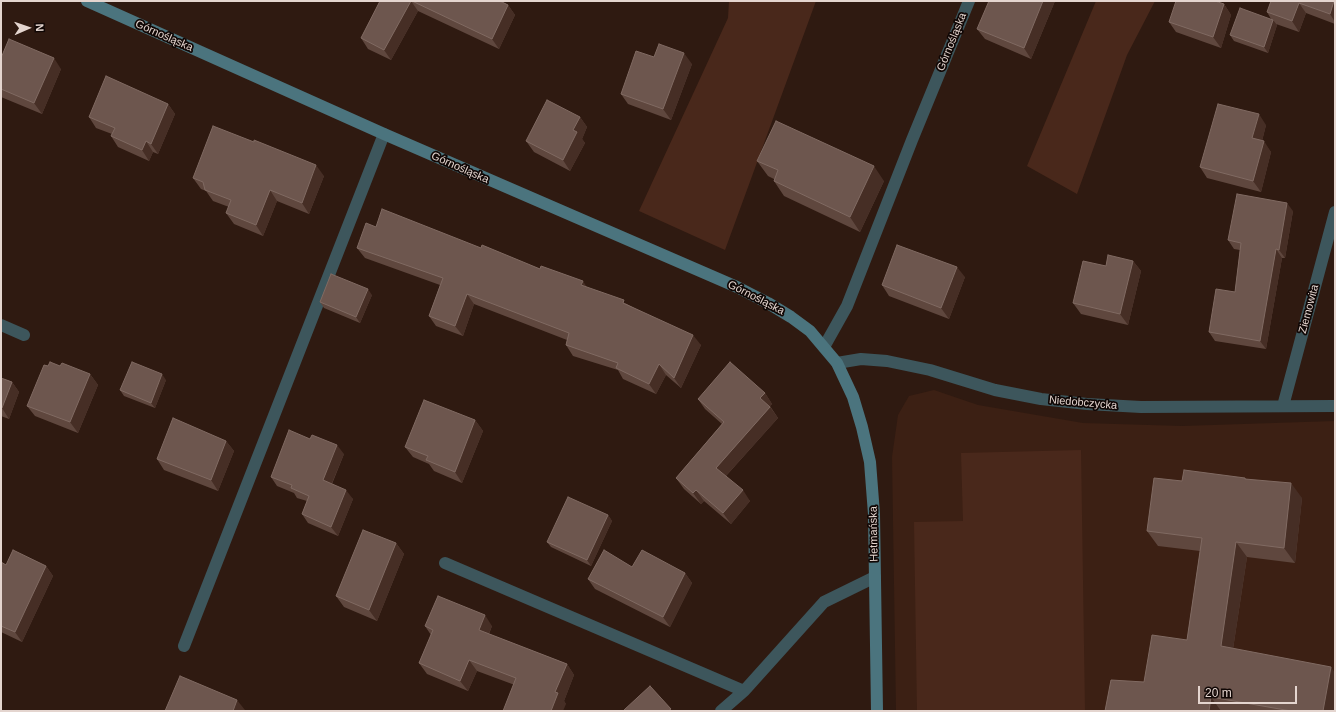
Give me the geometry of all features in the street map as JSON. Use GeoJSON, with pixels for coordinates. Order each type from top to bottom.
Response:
{"type":"FeatureCollection","features":[{"type":"Feature","properties":{"kind":"street","name":"Górnośląska"},"geometry":{"type":"LineString","coordinates":[[87,1],[384,134],[737,287],[768,303],[810,331],[837,363]]}},
{"type":"Feature","properties":{"kind":"street","name":"Górnośląska"},"geometry":{"type":"LineString","coordinates":[[824,347],[847,306],[912,140],[969,1]]}},
{"type":"Feature","properties":{"kind":"street"},"geometry":{"type":"LineString","coordinates":[[184,646],[384,134]]}},
{"type":"Feature","properties":{"kind":"street","name":"Ziemowita"},"geometry":{"type":"LineString","coordinates":[[1283,406],[1335,212]]}},
{"type":"Feature","properties":{"kind":"street"},"geometry":{"type":"LineString","coordinates":[[1,325],[24,335]]}},
{"type":"Feature","properties":{"kind":"street","name":"Niedobczycka"},"geometry":{"type":"LineString","coordinates":[[837,363],[861,359],[887,361],[930,370],[995,390],[1041,399],[1087,404],[1141,407],[1335,406]]}},
{"type":"Feature","properties":{"kind":"street","name":"Hetmańska"},"geometry":{"type":"LineString","coordinates":[[837,363],[853,397],[862,426],[870,462],[874,514],[877,711]]}},
{"type":"Feature","properties":{"kind":"street"},"geometry":{"type":"LineString","coordinates":[[445,563],[744,691]]}},
{"type":"Feature","properties":{"kind":"street"},"geometry":{"type":"LineString","coordinates":[[721,711],[744,691],[824,602],[875,577]]}},
{"type":"Feature","properties":{"kind":"shaded area"},"geometry":{"type":"Polygon","coordinates":[[[729,1],[816,1],[725,250],[639,211],[728,18],[729,1]]]}},
{"type":"Feature","properties":{"kind":"shaded area"},"geometry":{"type":"Polygon","coordinates":[[[1096,1],[1155,1],[1127,55],[1077,194],[1027,166],[1096,1]]]}},
{"type":"Feature","properties":{"kind":"shaded area"},"geometry":{"type":"Polygon","coordinates":[[[934,390],[978,405],[1083,423],[1182,426],[1335,421],[1335,711],[896,711],[892,457],[898,415],[909,396],[934,390]]]}},
{"type":"Feature","properties":{"kind":"shaded area"},"geometry":{"type":"Polygon","coordinates":[[[1081,450],[1085,711],[917,711],[914,522],[963,521],[961,453],[1081,450]]]}},
{"type":"Feature","properties":{"kind":"building"},"geometry":{"type":"Polygon","coordinates":[[[380,1],[411,1],[384,50],[361,38],[380,1]]]}},
{"type":"Feature","properties":{"kind":"building"},"geometry":{"type":"Polygon","coordinates":[[[412,1],[500,1],[508,5],[492,39],[412,1]]]}},
{"type":"Feature","properties":{"kind":"building"},"geometry":{"type":"Polygon","coordinates":[[[989,1],[1043,1],[1024,48],[977,29],[989,1]]]}},
{"type":"Feature","properties":{"kind":"building"},"geometry":{"type":"Polygon","coordinates":[[[1176,1],[1215,1],[1224,4],[1213,37],[1169,22],[1176,1]]]}},
{"type":"Feature","properties":{"kind":"building"},"geometry":{"type":"Polygon","coordinates":[[[1271,1],[1334,1],[1330,14],[1299,3],[1292,21],[1267,12],[1271,1]]]}},
{"type":"Feature","properties":{"kind":"building"},"geometry":{"type":"Polygon","coordinates":[[[1240,8],[1273,20],[1264,47],[1230,35],[1240,8]]]}},
{"type":"Feature","properties":{"kind":"building"},"geometry":{"type":"Polygon","coordinates":[[[9,39],[54,58],[34,103],[1,89],[1,58],[9,39]]]}},
{"type":"Feature","properties":{"kind":"building"},"geometry":{"type":"Polygon","coordinates":[[[659,44],[684,53],[663,109],[621,94],[636,51],[654,57],[659,44]]]}},
{"type":"Feature","properties":{"kind":"building"},"geometry":{"type":"Polygon","coordinates":[[[106,76],[168,104],[151,144],[146,141],[142,150],[111,136],[115,128],[89,117],[106,76]]]}},
{"type":"Feature","properties":{"kind":"building"},"geometry":{"type":"Polygon","coordinates":[[[547,100],[580,117],[573,130],[577,132],[563,160],[526,141],[547,100]]]}},
{"type":"Feature","properties":{"kind":"building"},"geometry":{"type":"Polygon","coordinates":[[[1218,104],[1259,114],[1252,138],[1264,141],[1253,181],[1200,167],[1218,104]]]}},
{"type":"Feature","properties":{"kind":"building"},"geometry":{"type":"Polygon","coordinates":[[[776,121],[874,166],[850,217],[774,181],[778,170],[757,161],[776,121]]]}},
{"type":"Feature","properties":{"kind":"building"},"geometry":{"type":"Polygon","coordinates":[[[213,126],[254,142],[254,140],[316,165],[302,203],[270,190],[256,225],[226,213],[231,200],[205,190],[203,182],[193,178],[213,126]]]}},
{"type":"Feature","properties":{"kind":"building"},"geometry":{"type":"Polygon","coordinates":[[[1237,194],[1287,203],[1279,250],[1276,249],[1260,341],[1209,332],[1216,289],[1235,292],[1241,243],[1228,240],[1237,194]]]}},
{"type":"Feature","properties":{"kind":"building"},"geometry":{"type":"Polygon","coordinates":[[[382,209],[481,248],[482,245],[540,269],[541,266],[583,281],[581,285],[624,300],[623,303],[693,335],[674,378],[659,364],[649,384],[616,368],[618,363],[566,345],[569,333],[467,294],[455,326],[429,316],[443,278],[357,248],[366,223],[376,227],[382,209]]]}},
{"type":"Feature","properties":{"kind":"building"},"geometry":{"type":"Polygon","coordinates":[[[897,245],[957,267],[941,308],[882,285],[897,245]]]}},
{"type":"Feature","properties":{"kind":"building"},"geometry":{"type":"Polygon","coordinates":[[[1108,255],[1133,261],[1120,314],[1073,303],[1083,261],[1106,266],[1108,255]]]}},
{"type":"Feature","properties":{"kind":"building"},"geometry":{"type":"Polygon","coordinates":[[[331,274],[368,289],[356,317],[320,302],[331,274]]]}},
{"type":"Feature","properties":{"kind":"building"},"geometry":{"type":"Polygon","coordinates":[[[50,362],[60,366],[62,363],[90,374],[70,422],[27,406],[44,365],[48,366],[50,362]]]}},
{"type":"Feature","properties":{"kind":"building"},"geometry":{"type":"Polygon","coordinates":[[[132,362],[162,374],[151,403],[120,390],[132,362]]]}},
{"type":"Feature","properties":{"kind":"building"},"geometry":{"type":"Polygon","coordinates":[[[730,362],[765,393],[760,398],[770,407],[716,468],[743,490],[723,513],[696,490],[693,493],[676,478],[724,422],[698,399],[730,362]]]}},
{"type":"Feature","properties":{"kind":"building"},"geometry":{"type":"Polygon","coordinates":[[[1,378],[12,382],[2,408],[1,408],[1,378]]]}},
{"type":"Feature","properties":{"kind":"building"},"geometry":{"type":"Polygon","coordinates":[[[424,400],[475,420],[455,472],[426,460],[428,456],[405,447],[424,400]]]}},
{"type":"Feature","properties":{"kind":"building"},"geometry":{"type":"Polygon","coordinates":[[[173,418],[226,441],[211,480],[157,459],[173,418]]]}},
{"type":"Feature","properties":{"kind":"building"},"geometry":{"type":"Polygon","coordinates":[[[289,430],[310,439],[312,435],[337,445],[323,480],[346,490],[331,527],[302,514],[309,496],[291,488],[292,485],[271,477],[289,430]]]}},
{"type":"Feature","properties":{"kind":"building"},"geometry":{"type":"Polygon","coordinates":[[[1184,470],[1245,479],[1291,483],[1284,548],[1236,542],[1221,646],[1331,667],[1323,711],[1291,711],[1211,697],[1209,711],[1105,711],[1111,680],[1144,682],[1152,635],[1187,640],[1202,538],[1147,531],[1154,478],[1182,481],[1184,470]]]}},
{"type":"Feature","properties":{"kind":"building"},"geometry":{"type":"Polygon","coordinates":[[[568,497],[608,515],[587,560],[547,542],[568,497]]]}},
{"type":"Feature","properties":{"kind":"building"},"geometry":{"type":"Polygon","coordinates":[[[363,530],[396,543],[369,610],[336,596],[363,530]]]}},
{"type":"Feature","properties":{"kind":"building"},"geometry":{"type":"Polygon","coordinates":[[[13,550],[46,566],[15,632],[1,626],[1,562],[6,565],[13,550]]]}},
{"type":"Feature","properties":{"kind":"building"},"geometry":{"type":"Polygon","coordinates":[[[604,550],[632,567],[642,550],[685,573],[663,617],[588,579],[604,550]]]}},
{"type":"Feature","properties":{"kind":"building"},"geometry":{"type":"Polygon","coordinates":[[[438,596],[485,615],[479,630],[567,664],[555,692],[558,693],[551,711],[503,711],[516,678],[469,660],[460,681],[419,663],[433,630],[425,626],[438,596]]]}},
{"type":"Feature","properties":{"kind":"building"},"geometry":{"type":"Polygon","coordinates":[[[180,676],[237,700],[233,711],[165,711],[180,676]]]}},
{"type":"Feature","properties":{"kind":"building"},"geometry":{"type":"Polygon","coordinates":[[[650,686],[671,709],[668,711],[624,710],[650,686]]]}}]}
